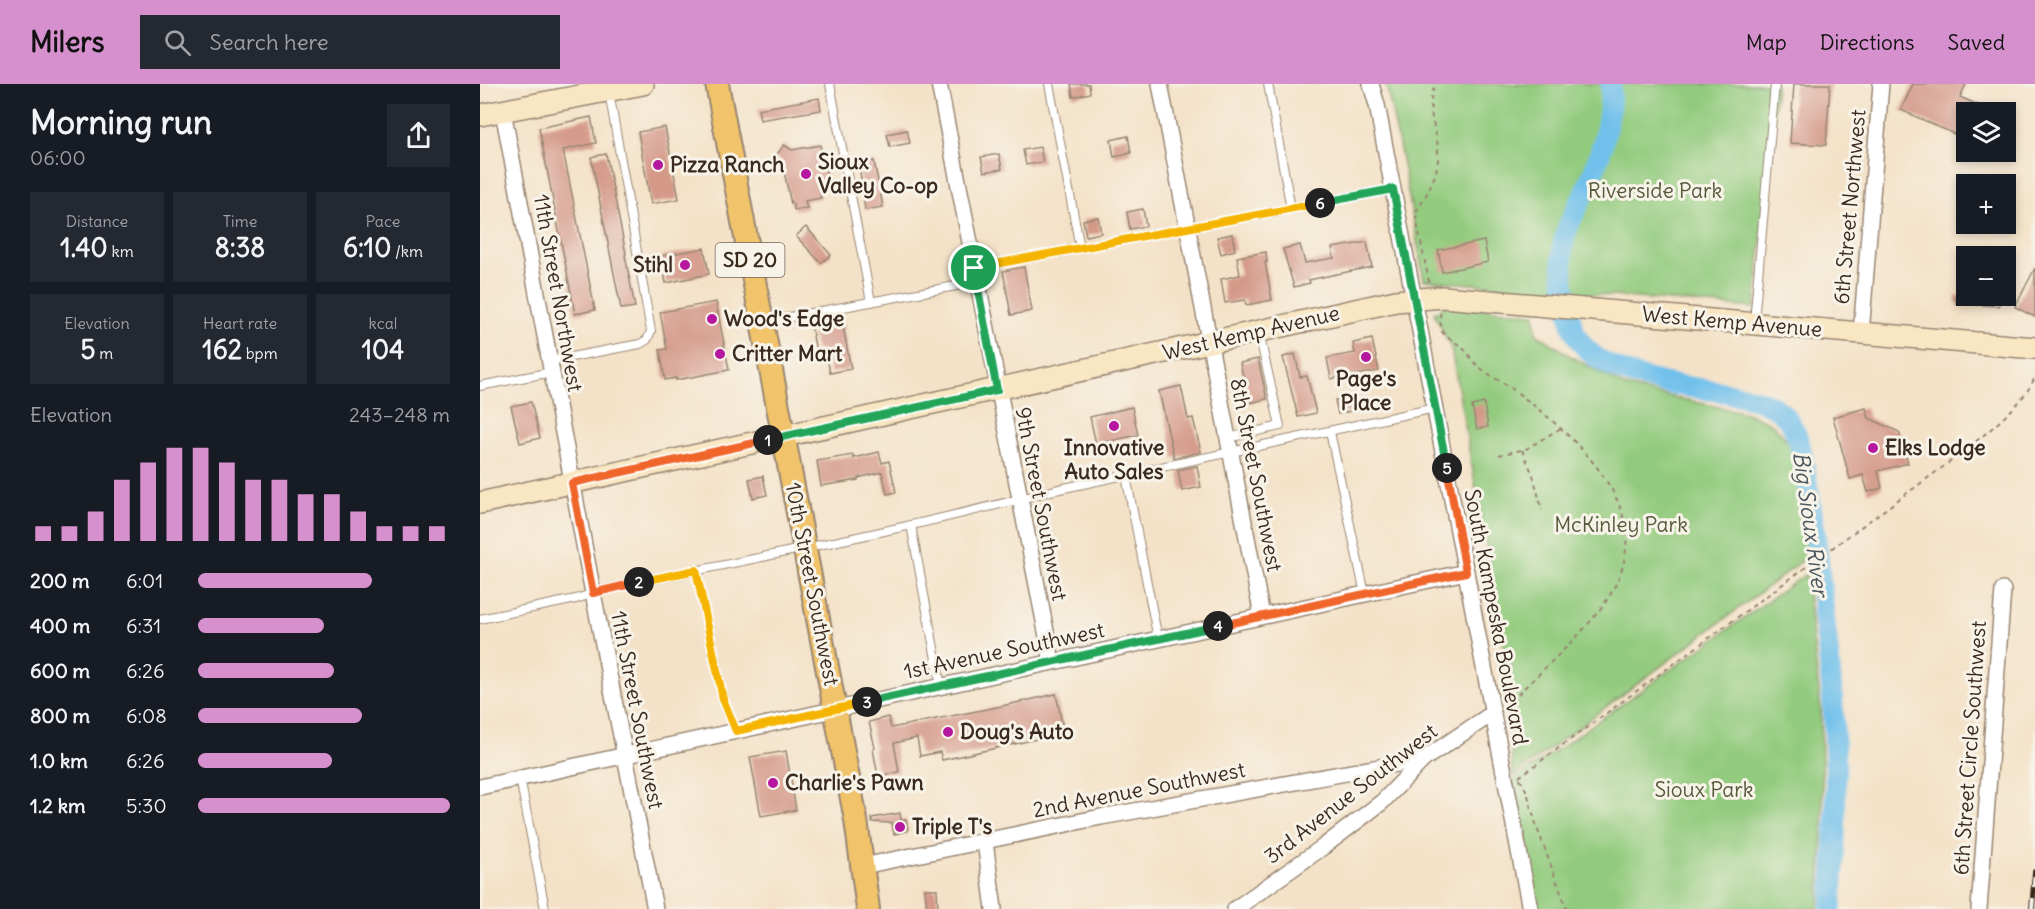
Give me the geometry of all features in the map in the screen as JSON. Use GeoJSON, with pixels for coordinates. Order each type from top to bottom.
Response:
{"type":"FeatureCollection","features":[{"type":"Feature","properties":{"kind":"main road"},"geometry":{"type":"LineString","coordinates":[[480,115],[643,84]]}},
{"type":"Feature","properties":{"kind":"main road","name":"SD 20"},"geometry":{"type":"LineString","coordinates":[[717,84],[783,436]]}},
{"type":"Feature","properties":{"kind":"main road","name":"West Kemp Avenue"},"geometry":{"type":"LineString","coordinates":[[480,503],[1414,298],[1443,297],[2035,348]]}},
{"type":"Feature","properties":{"kind":"main road","name":"10th Street Southwest"},"geometry":{"type":"LineString","coordinates":[[783,436],[835,709],[863,866],[868,909]]}},
{"type":"Feature","properties":{"kind":"street","name":"9th Street Southwest"},"geometry":{"type":"LineString","coordinates":[[939,84],[1052,662]]}},
{"type":"Feature","properties":{"kind":"street","name":"8th Street Southwest"},"geometry":{"type":"LineString","coordinates":[[1160,84],[1262,616]]}},
{"type":"Feature","properties":{"kind":"street","name":"South Kampeska Boulevard"},"geometry":{"type":"LineString","coordinates":[[1371,84],[1530,909]]}},
{"type":"Feature","properties":{"kind":"street","name":"6th Street Northwest"},"geometry":{"type":"LineString","coordinates":[[1861,334],[1881,84]]}},
{"type":"Feature","properties":{"kind":"street","name":"11th Street Northwest"},"geometry":{"type":"LineString","coordinates":[[503,111],[572,483]]}},
{"type":"Feature","properties":{"kind":"street","name":"11th Street Southwest"},"geometry":{"type":"LineString","coordinates":[[572,483],[655,909]]}},
{"type":"Feature","properties":{"kind":"street","name":"1st Avenue Southwest"},"geometry":{"type":"LineString","coordinates":[[480,787],[1466,572]]}},
{"type":"Feature","properties":{"kind":"street","name":"6th Street Circle Southwest"},"geometry":{"type":"LineString","coordinates":[[1979,909],[2003,590]]}},
{"type":"Feature","properties":{"kind":"street","name":"3rd Avenue Southwest"},"geometry":{"type":"LineString","coordinates":[[1235,909],[1382,802],[1424,759],[1493,713]]}},
{"type":"Feature","properties":{"kind":"street","name":"2nd Avenue Southwest"},"geometry":{"type":"LineString","coordinates":[[863,866],[1101,817],[1424,759]]}},
{"type":"Feature","properties":{"kind":"street"},"geometry":{"type":"LineString","coordinates":[[985,842],[994,909]]}},
{"type":"Feature","properties":{"kind":"lane"},"geometry":{"type":"LineString","coordinates":[[830,84],[872,302]]}},
{"type":"Feature","properties":{"kind":"lane"},"geometry":{"type":"LineString","coordinates":[[1049,84],[1080,248]]}},
{"type":"Feature","properties":{"kind":"lane"},"geometry":{"type":"LineString","coordinates":[[1268,84],[1291,208]]}},
{"type":"Feature","properties":{"kind":"lane"},"geometry":{"type":"LineString","coordinates":[[1754,324],[1775,84]]}},
{"type":"Feature","properties":{"kind":"lane"},"geometry":{"type":"LineString","coordinates":[[480,386],[640,344],[647,340],[651,331],[608,91]]}},
{"type":"Feature","properties":{"kind":"lane"},"geometry":{"type":"LineString","coordinates":[[762,322],[872,302],[1080,248],[1393,189]]}},
{"type":"Feature","properties":{"kind":"lane"},"geometry":{"type":"LineString","coordinates":[[480,619],[1126,476],[1229,446],[1280,426],[1258,332]]}},
{"type":"Feature","properties":{"kind":"lane"},"geometry":{"type":"LineString","coordinates":[[1229,446],[1330,432],[1435,408]]}},
{"type":"Feature","properties":{"kind":"lane"},"geometry":{"type":"LineString","coordinates":[[1330,432],[1365,594]]}},
{"type":"Feature","properties":{"kind":"lane"},"geometry":{"type":"LineString","coordinates":[[1126,476],[1158,639]]}},
{"type":"Feature","properties":{"kind":"lane"},"geometry":{"type":"LineString","coordinates":[[911,525],[941,686]]}},
{"type":"Feature","properties":{"kind":"lane"},"geometry":{"type":"LineString","coordinates":[[696,570],[723,699],[736,731]]}},
{"type":"Feature","properties":{"kind":"lane"},"geometry":{"type":"LineString","coordinates":[[519,778],[545,909]]}},
{"type":"Feature","properties":{"kind":"path"},"geometry":{"type":"LineString","coordinates":[[1429,281],[1415,213],[1436,174],[1438,152],[1429,109],[1431,93],[1436,84]]}},
{"type":"Feature","properties":{"kind":"path"},"geometry":{"type":"LineString","coordinates":[[1440,312],[1441,330],[1444,334],[1457,342],[1474,362],[1562,428],[1590,458],[1621,509],[1625,526],[1626,544],[1623,561],[1612,592],[1597,613],[1515,699],[1509,716],[1510,724]]}},
{"type":"Feature","properties":{"kind":"path"},"geometry":{"type":"LineString","coordinates":[[1567,909],[1527,792],[1519,777],[1958,456],[1986,433],[2028,391],[2035,376]]}},
{"type":"Feature","properties":{"kind":"path"},"geometry":{"type":"LineString","coordinates":[[1499,455],[1522,450],[1562,428]]}},
{"type":"Feature","properties":{"kind":"path"},"geometry":{"type":"LineString","coordinates":[[1522,450],[1533,476],[1542,510]]}},
{"type":"Feature","properties":{"kind":"green space","name":"Riverside Park"},"geometry":{"type":"Polygon","coordinates":[[[1386,84],[1776,84],[1755,308],[1424,280],[1386,84]]]}},
{"type":"Feature","properties":{"kind":"green space","name":"McKinley Park"},"geometry":{"type":"Polygon","coordinates":[[[1446,305],[1535,314],[1536,333],[1572,357],[1626,387],[1746,413],[1771,423],[1790,443],[1798,458],[1806,558],[1512,777],[1510,680],[1451,348],[1434,313],[1446,305]]]}},
{"type":"Feature","properties":{"kind":"green space","name":"Sioux Park"},"geometry":{"type":"Polygon","coordinates":[[[1806,574],[1821,711],[1823,832],[1819,909],[1535,909],[1510,783],[1806,574]]]}},
{"type":"Feature","properties":{"kind":"building"},"geometry":{"type":"Polygon","coordinates":[[[1071,84],[1089,84],[1090,93],[1073,97],[1071,84]]]}},
{"type":"Feature","properties":{"kind":"building"},"geometry":{"type":"Polygon","coordinates":[[[1794,84],[1830,84],[1826,145],[1790,143],[1794,84]]]}},
{"type":"Feature","properties":{"kind":"building"},"geometry":{"type":"Polygon","coordinates":[[[1913,84],[1966,84],[1960,97],[1971,102],[1956,102],[1956,135],[1901,110],[1913,84]]]}},
{"type":"Feature","properties":{"kind":"building"},"geometry":{"type":"Polygon","coordinates":[[[819,98],[821,110],[760,120],[758,109],[819,98]]]}},
{"type":"Feature","properties":{"kind":"building"},"geometry":{"type":"Polygon","coordinates":[[[591,117],[596,143],[563,150],[595,310],[575,314],[539,128],[591,117]]]}},
{"type":"Feature","properties":{"kind":"building","name":"Pizza Ranch"},"geometry":{"type":"Polygon","coordinates":[[[665,127],[679,199],[651,204],[638,132],[665,127]]]}},
{"type":"Feature","properties":{"kind":"building"},"geometry":{"type":"Polygon","coordinates":[[[907,130],[910,143],[890,147],[887,134],[907,130]]]}},
{"type":"Feature","properties":{"kind":"building"},"geometry":{"type":"Polygon","coordinates":[[[1128,136],[1131,153],[1114,157],[1111,140],[1128,136]]]}},
{"type":"Feature","properties":{"kind":"building","name":"Sioux Valley Co-op"},"geometry":{"type":"Polygon","coordinates":[[[784,145],[792,150],[820,145],[829,186],[819,188],[821,198],[805,201],[807,208],[794,210],[791,204],[782,162],[775,157],[784,145]]]}},
{"type":"Feature","properties":{"kind":"building"},"geometry":{"type":"Polygon","coordinates":[[[1040,147],[1043,162],[1026,165],[1023,150],[1040,147]]]}},
{"type":"Feature","properties":{"kind":"building"},"geometry":{"type":"Polygon","coordinates":[[[606,154],[635,307],[621,309],[591,157],[606,154]]]}},
{"type":"Feature","properties":{"kind":"building"},"geometry":{"type":"Polygon","coordinates":[[[999,154],[1002,169],[984,172],[981,157],[999,154]]]}},
{"type":"Feature","properties":{"kind":"building"},"geometry":{"type":"Polygon","coordinates":[[[874,161],[883,207],[865,210],[859,164],[874,161]]]}},
{"type":"Feature","properties":{"kind":"building"},"geometry":{"type":"Polygon","coordinates":[[[1143,209],[1146,226],[1130,229],[1127,212],[1143,209]]]}},
{"type":"Feature","properties":{"kind":"building"},"geometry":{"type":"Polygon","coordinates":[[[1098,217],[1101,233],[1086,236],[1083,220],[1098,217]]]}},
{"type":"Feature","properties":{"kind":"building"},"geometry":{"type":"Polygon","coordinates":[[[806,227],[831,255],[821,263],[796,236],[806,227]]]}},
{"type":"Feature","properties":{"kind":"building"},"geometry":{"type":"Polygon","coordinates":[[[1232,234],[1235,250],[1221,254],[1217,237],[1232,234]]]}},
{"type":"Feature","properties":{"kind":"building"},"geometry":{"type":"Polygon","coordinates":[[[1484,241],[1488,262],[1442,272],[1438,250],[1484,241]]]}},
{"type":"Feature","properties":{"kind":"building"},"geometry":{"type":"Polygon","coordinates":[[[1367,242],[1372,267],[1309,280],[1310,283],[1294,287],[1283,249],[1300,245],[1305,263],[1334,258],[1332,248],[1367,242]]]}},
{"type":"Feature","properties":{"kind":"building","name":"Stihl"},"geometry":{"type":"Polygon","coordinates":[[[704,248],[709,274],[666,283],[661,256],[704,248]]]}},
{"type":"Feature","properties":{"kind":"building"},"geometry":{"type":"Polygon","coordinates":[[[1266,252],[1267,262],[1265,262],[1272,300],[1246,305],[1245,300],[1225,303],[1221,279],[1240,275],[1237,257],[1266,252]]]}},
{"type":"Feature","properties":{"kind":"building"},"geometry":{"type":"Polygon","coordinates":[[[1024,267],[1032,311],[1011,315],[1003,271],[1024,267]]]}},
{"type":"Feature","properties":{"kind":"building"},"geometry":{"type":"Polygon","coordinates":[[[2035,268],[2035,317],[2015,307],[2035,268]]]}},
{"type":"Feature","properties":{"kind":"building"},"geometry":{"type":"Polygon","coordinates":[[[716,302],[729,370],[665,380],[660,350],[667,349],[660,312],[716,302]]]}},
{"type":"Feature","properties":{"kind":"building"},"geometry":{"type":"Polygon","coordinates":[[[841,315],[851,369],[830,373],[827,357],[822,357],[821,350],[816,351],[810,321],[841,315]]]}},
{"type":"Feature","properties":{"kind":"building"},"geometry":{"type":"Polygon","coordinates":[[[1372,339],[1379,371],[1331,379],[1327,358],[1355,353],[1353,343],[1372,339]]]}},
{"type":"Feature","properties":{"kind":"building"},"geometry":{"type":"Polygon","coordinates":[[[1295,354],[1300,377],[1307,376],[1316,413],[1298,417],[1283,357],[1295,354]]]}},
{"type":"Feature","properties":{"kind":"building"},"geometry":{"type":"Polygon","coordinates":[[[1258,359],[1267,399],[1249,403],[1240,363],[1258,359]]]}},
{"type":"Feature","properties":{"kind":"building"},"geometry":{"type":"Polygon","coordinates":[[[1181,386],[1188,419],[1193,418],[1201,452],[1174,458],[1159,391],[1181,386]]]}},
{"type":"Feature","properties":{"kind":"building"},"geometry":{"type":"Polygon","coordinates":[[[1348,397],[1351,411],[1338,414],[1335,400],[1348,397]]]}},
{"type":"Feature","properties":{"kind":"building"},"geometry":{"type":"Polygon","coordinates":[[[531,402],[540,438],[520,443],[511,406],[531,402]]]}},
{"type":"Feature","properties":{"kind":"building"},"geometry":{"type":"Polygon","coordinates":[[[1484,403],[1488,427],[1477,429],[1472,406],[1484,403]]]}},
{"type":"Feature","properties":{"kind":"building","name":"Innovative Auto Sales"},"geometry":{"type":"Polygon","coordinates":[[[1132,407],[1138,435],[1096,444],[1090,417],[1132,407]]]}},
{"type":"Feature","properties":{"kind":"building","name":"Elks Lodge"},"geometry":{"type":"Polygon","coordinates":[[[1866,408],[1869,418],[1899,432],[1908,463],[1878,471],[1882,488],[1868,492],[1863,475],[1850,479],[1833,417],[1866,408]]]}},
{"type":"Feature","properties":{"kind":"building"},"geometry":{"type":"Polygon","coordinates":[[[879,452],[882,463],[889,461],[896,492],[887,494],[882,472],[858,478],[858,480],[821,486],[817,461],[853,455],[854,458],[879,452]]]}},
{"type":"Feature","properties":{"kind":"building"},"geometry":{"type":"Polygon","coordinates":[[[1197,466],[1201,487],[1182,491],[1178,470],[1197,466]]]}},
{"type":"Feature","properties":{"kind":"building"},"geometry":{"type":"Polygon","coordinates":[[[763,476],[767,495],[753,498],[749,479],[763,476]]]}},
{"type":"Feature","properties":{"kind":"building"},"geometry":{"type":"Polygon","coordinates":[[[1056,694],[1064,733],[942,760],[940,752],[920,756],[917,738],[894,743],[899,772],[878,776],[869,722],[888,717],[891,728],[1056,694]]]}},
{"type":"Feature","properties":{"kind":"building","name":"Charlie's Pawn"},"geometry":{"type":"Polygon","coordinates":[[[786,751],[796,810],[761,816],[750,757],[786,751]]]}},
{"type":"Feature","properties":{"kind":"building","name":"Triple T's"},"geometry":{"type":"Polygon","coordinates":[[[900,813],[901,820],[906,820],[908,831],[894,834],[892,823],[872,822],[872,818],[900,813]]]}},
{"type":"Feature","properties":{"kind":"building"},"geometry":{"type":"Polygon","coordinates":[[[925,889],[937,889],[938,909],[927,909],[925,889]]]}},
{"type":"Feature","properties":{"kind":"waterway","name":"Big Sioux River"},"geometry":{"type":"LineString","coordinates":[[1611,84],[1607,126],[1600,154],[1564,238],[1562,263],[1572,324],[1581,342],[1595,357],[1614,368],[1635,376],[1761,401],[1782,413],[1795,432],[1804,460],[1815,529],[1833,706],[1836,809],[1831,909]]}},
{"type":"Feature","properties":{"kind":"railway"},"geometry":{"type":"LineString","coordinates":[[2032,909],[2035,872]]}},
{"type":"Feature","properties":{"kind":"place","name":"Pizza Ranch"},"geometry":{"type":"Point","coordinates":[658,165]}},
{"type":"Feature","properties":{"kind":"place","name":"Sioux Valley Co-op"},"geometry":{"type":"Point","coordinates":[806,174]}},
{"type":"Feature","properties":{"kind":"place","name":"Stihl"},"geometry":{"type":"Point","coordinates":[685,265]}},
{"type":"Feature","properties":{"kind":"place","name":"Wood's Edge"},"geometry":{"type":"Point","coordinates":[712,319]}},
{"type":"Feature","properties":{"kind":"place","name":"Critter Mart"},"geometry":{"type":"Point","coordinates":[720,354]}},
{"type":"Feature","properties":{"kind":"place","name":"Page's Place"},"geometry":{"type":"Point","coordinates":[1366,357]}},
{"type":"Feature","properties":{"kind":"place","name":"Innovative Auto Sales"},"geometry":{"type":"Point","coordinates":[1114,426]}},
{"type":"Feature","properties":{"kind":"place","name":"Elks Lodge"},"geometry":{"type":"Point","coordinates":[1873,448]}},
{"type":"Feature","properties":{"kind":"place","name":"Doug's Auto"},"geometry":{"type":"Point","coordinates":[948,732]}},
{"type":"Feature","properties":{"kind":"place","name":"Charlie's Pawn"},"geometry":{"type":"Point","coordinates":[773,783]}},
{"type":"Feature","properties":{"kind":"place","name":"Triple T's"},"geometry":{"type":"Point","coordinates":[900,827]}},
{"type":"Feature","properties":{"kind":"route"},"geometry":{"type":"LineString","coordinates":[[1393,189],[1466,572],[736,731],[723,699],[696,570],[593,593],[572,483],[997,390],[974,268],[1393,189]]}}]}
